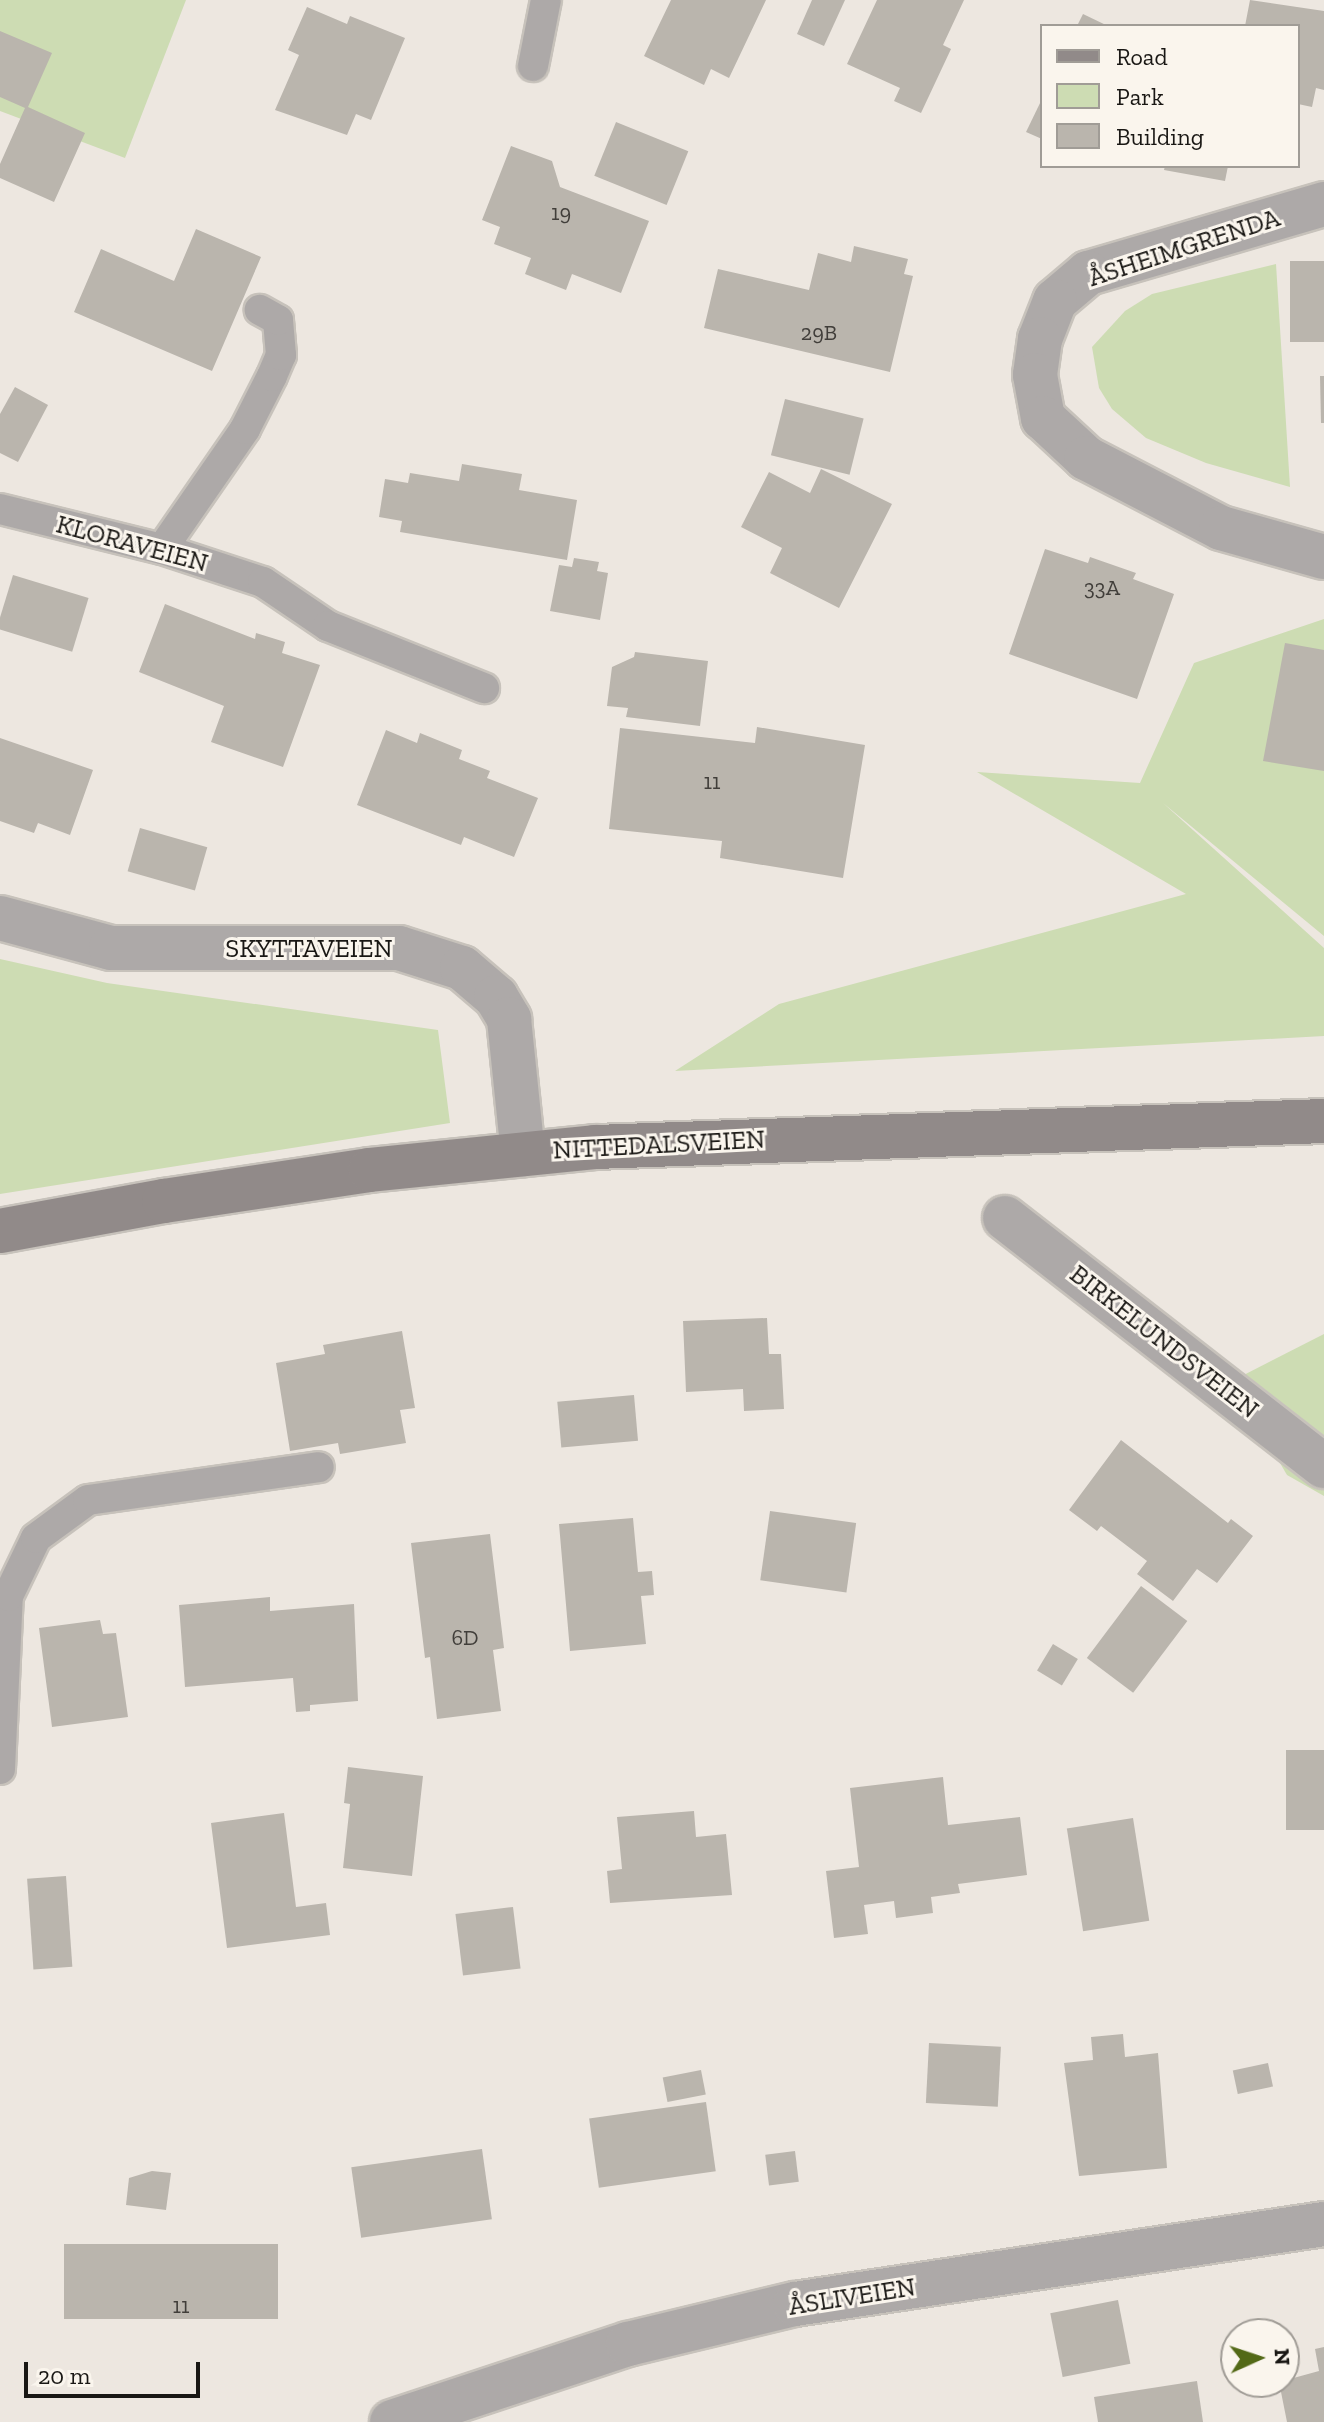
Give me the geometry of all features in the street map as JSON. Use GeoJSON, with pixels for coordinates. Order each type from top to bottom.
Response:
{"type":"FeatureCollection","features":[{"type":"Feature","properties":{"kind":"main road","name":"NITTEDALSVEIEN"},"geometry":{"type":"LineString","coordinates":[[0,1231],[268,1185],[523,1154],[672,1142],[1324,1121]]}},
{"type":"Feature","properties":{"kind":"street","name":"ÅSHEIMGRENDA"},"geometry":{"type":"LineString","coordinates":[[1324,204],[1088,273],[1055,301],[1040,339],[1035,375],[1043,418],[1086,458],[1221,528],[1324,557]]}},
{"type":"Feature","properties":{"kind":"street","name":"SKYTTAVEIEN"},"geometry":{"type":"LineString","coordinates":[[0,918],[111,948],[399,948],[462,968],[496,997],[509,1019],[523,1154]]}},
{"type":"Feature","properties":{"kind":"street","name":"BIRKELUNDSVEIEN"},"geometry":{"type":"LineString","coordinates":[[1005,1218],[1324,1466]]}},
{"type":"Feature","properties":{"kind":"street","name":"ÅSLIVEIEN"},"geometry":{"type":"LineString","coordinates":[[392,2422],[628,2344],[795,2304],[1324,2224]]}},
{"type":"Feature","properties":{"kind":"lane"},"geometry":{"type":"LineString","coordinates":[[533,66],[546,0]]}},
{"type":"Feature","properties":{"kind":"lane"},"geometry":{"type":"LineString","coordinates":[[162,549],[245,429],[281,355],[278,320],[260,310]]}},
{"type":"Feature","properties":{"kind":"lane","name":"KLORAVEIEN"},"geometry":{"type":"LineString","coordinates":[[0,509],[162,549],[263,582],[328,626],[484,688]]}},
{"type":"Feature","properties":{"kind":"lane"},"geometry":{"type":"LineString","coordinates":[[0,1769],[8,1596],[36,1538],[88,1500],[319,1467]]}},
{"type":"Feature","properties":{"kind":"green space"},"geometry":{"type":"Polygon","coordinates":[[[0,0],[186,0],[125,158],[0,111],[0,0]]]}},
{"type":"Feature","properties":{"kind":"green space"},"geometry":{"type":"Polygon","coordinates":[[[1276,264],[1290,487],[1206,463],[1146,438],[1112,409],[1099,388],[1092,347],[1125,311],[1152,294],[1276,264]]]}},
{"type":"Feature","properties":{"kind":"green space"},"geometry":{"type":"Polygon","coordinates":[[[1324,619],[1324,936],[1163,803],[1324,948],[1324,1036],[675,1071],[779,1004],[1186,894],[977,772],[1140,783],[1194,663],[1324,619]]]}},
{"type":"Feature","properties":{"kind":"green space"},"geometry":{"type":"Polygon","coordinates":[[[0,959],[107,983],[438,1030],[450,1123],[0,1194],[0,959]]]}},
{"type":"Feature","properties":{"kind":"green space"},"geometry":{"type":"Polygon","coordinates":[[[1324,1334],[1324,1496],[1287,1475],[1232,1381],[1324,1334]]]}},
{"type":"Feature","properties":{"kind":"building"},"geometry":{"type":"Polygon","coordinates":[[[671,0],[766,0],[729,78],[711,69],[704,85],[644,56],[671,0]]]}},
{"type":"Feature","properties":{"kind":"building"},"geometry":{"type":"Polygon","coordinates":[[[812,0],[845,0],[824,46],[797,34],[812,0]]]}},
{"type":"Feature","properties":{"kind":"building"},"geometry":{"type":"Polygon","coordinates":[[[877,0],[964,0],[943,45],[951,49],[921,113],[894,101],[900,88],[847,64],[877,0]]]}},
{"type":"Feature","properties":{"kind":"building"},"geometry":{"type":"Polygon","coordinates":[[[1250,0],[1324,11],[1324,90],[1316,88],[1312,107],[1300,104],[1300,24],[1245,24],[1250,0]]]}},
{"type":"Feature","properties":{"kind":"building"},"geometry":{"type":"Polygon","coordinates":[[[307,7],[347,24],[350,16],[405,38],[371,120],[356,114],[347,135],[275,110],[299,55],[288,50],[307,7]]]}},
{"type":"Feature","properties":{"kind":"building"},"geometry":{"type":"Polygon","coordinates":[[[1083,14],[1104,24],[1078,24],[1083,14]]]}},
{"type":"Feature","properties":{"kind":"building"},"geometry":{"type":"Polygon","coordinates":[[[0,31],[52,53],[28,107],[85,133],[54,202],[0,178],[0,164],[25,108],[0,97],[0,31]]]}},
{"type":"Feature","properties":{"kind":"building"},"geometry":{"type":"Polygon","coordinates":[[[1040,103],[1040,138],[1026,132],[1040,103]]]}},
{"type":"Feature","properties":{"kind":"building"},"geometry":{"type":"Polygon","coordinates":[[[616,122],[688,151],[667,205],[594,176],[616,122]]]}},
{"type":"Feature","properties":{"kind":"building"},"geometry":{"type":"Polygon","coordinates":[[[511,146],[552,161],[560,187],[649,221],[621,293],[572,274],[566,290],[525,274],[531,258],[494,244],[500,227],[482,220],[511,146]]]}},
{"type":"Feature","properties":{"kind":"building"},"geometry":{"type":"Polygon","coordinates":[[[1164,168],[1228,168],[1225,181],[1164,168]]]}},
{"type":"Feature","properties":{"kind":"building"},"geometry":{"type":"Polygon","coordinates":[[[196,229],[261,257],[212,371],[74,312],[101,249],[174,281],[196,229]]]}},
{"type":"Feature","properties":{"kind":"building"},"geometry":{"type":"Polygon","coordinates":[[[854,246],[908,259],[904,274],[913,276],[890,372],[704,328],[718,269],[809,290],[818,253],[851,262],[854,246]]]}},
{"type":"Feature","properties":{"kind":"building"},"geometry":{"type":"Polygon","coordinates":[[[1290,261],[1324,261],[1324,342],[1290,342],[1290,261]]]}},
{"type":"Feature","properties":{"kind":"building"},"geometry":{"type":"Polygon","coordinates":[[[1320,376],[1324,376],[1324,423],[1321,423],[1320,376]]]}},
{"type":"Feature","properties":{"kind":"building"},"geometry":{"type":"Polygon","coordinates":[[[15,387],[48,405],[18,462],[0,453],[0,414],[15,387]]]}},
{"type":"Feature","properties":{"kind":"building"},"geometry":{"type":"Polygon","coordinates":[[[785,399],[864,419],[850,475],[771,455],[785,399]]]}},
{"type":"Feature","properties":{"kind":"building"},"geometry":{"type":"Polygon","coordinates":[[[462,464],[522,474],[519,490],[577,500],[567,560],[400,532],[402,521],[379,517],[385,479],[408,483],[410,473],[459,481],[462,464]]]}},
{"type":"Feature","properties":{"kind":"building"},"geometry":{"type":"Polygon","coordinates":[[[821,469],[892,504],[839,608],[770,573],[782,548],[741,527],[769,472],[810,493],[821,469]]]}},
{"type":"Feature","properties":{"kind":"building"},"geometry":{"type":"Polygon","coordinates":[[[1045,549],[1088,563],[1090,557],[1136,573],[1133,579],[1174,594],[1137,699],[1009,654],[1045,549]]]}},
{"type":"Feature","properties":{"kind":"building"},"geometry":{"type":"Polygon","coordinates":[[[574,558],[599,562],[597,571],[608,573],[600,620],[550,611],[559,565],[572,567],[574,558]]]}},
{"type":"Feature","properties":{"kind":"building"},"geometry":{"type":"Polygon","coordinates":[[[13,575],[89,598],[72,652],[0,630],[0,618],[13,575]]]}},
{"type":"Feature","properties":{"kind":"building"},"geometry":{"type":"Polygon","coordinates":[[[165,604],[255,639],[256,633],[285,642],[282,653],[320,665],[283,767],[211,742],[224,706],[139,672],[165,604]]]}},
{"type":"Feature","properties":{"kind":"building"},"geometry":{"type":"Polygon","coordinates":[[[1285,643],[1324,650],[1324,771],[1263,761],[1285,643]]]}},
{"type":"Feature","properties":{"kind":"building"},"geometry":{"type":"Polygon","coordinates":[[[635,652],[708,661],[700,726],[626,717],[628,708],[607,706],[612,667],[634,657],[635,652]]]}},
{"type":"Feature","properties":{"kind":"building"},"geometry":{"type":"Polygon","coordinates":[[[757,727],[865,745],[843,878],[720,858],[722,841],[609,829],[620,728],[755,743],[757,727]]]}},
{"type":"Feature","properties":{"kind":"building"},"geometry":{"type":"Polygon","coordinates":[[[386,730],[417,743],[420,733],[462,750],[459,759],[490,771],[487,778],[538,798],[514,857],[464,837],[461,845],[357,805],[386,730]]]}},
{"type":"Feature","properties":{"kind":"building"},"geometry":{"type":"Polygon","coordinates":[[[0,738],[93,770],[70,835],[38,823],[34,833],[0,821],[0,738]]]}},
{"type":"Feature","properties":{"kind":"building"},"geometry":{"type":"Polygon","coordinates":[[[140,828],[207,847],[195,891],[128,871],[140,828]]]}},
{"type":"Feature","properties":{"kind":"building"},"geometry":{"type":"Polygon","coordinates":[[[767,1318],[769,1354],[781,1354],[784,1409],[744,1411],[743,1389],[686,1392],[683,1321],[767,1318]]]}},
{"type":"Feature","properties":{"kind":"building"},"geometry":{"type":"Polygon","coordinates":[[[402,1331],[415,1408],[400,1410],[406,1443],[340,1454],[338,1443],[290,1451],[276,1363],[325,1354],[323,1345],[402,1331]]]}},
{"type":"Feature","properties":{"kind":"building"},"geometry":{"type":"Polygon","coordinates":[[[634,1395],[638,1441],[561,1448],[557,1402],[634,1395]]]}},
{"type":"Feature","properties":{"kind":"building"},"geometry":{"type":"Polygon","coordinates":[[[1121,1440],[1228,1523],[1231,1519],[1253,1536],[1217,1583],[1197,1569],[1173,1601],[1137,1574],[1147,1561],[1101,1526],[1097,1531],[1069,1510],[1121,1440]]]}},
{"type":"Feature","properties":{"kind":"building"},"geometry":{"type":"Polygon","coordinates":[[[770,1511],[856,1523],[846,1592],[760,1580],[770,1511]]]}},
{"type":"Feature","properties":{"kind":"building"},"geometry":{"type":"Polygon","coordinates":[[[633,1518],[638,1572],[652,1571],[654,1595],[641,1596],[646,1644],[570,1651],[559,1524],[633,1518]]]}},
{"type":"Feature","properties":{"kind":"building"},"geometry":{"type":"Polygon","coordinates":[[[490,1534],[504,1648],[493,1650],[501,1711],[437,1719],[430,1657],[425,1658],[411,1543],[490,1534]]]}},
{"type":"Feature","properties":{"kind":"building"},"geometry":{"type":"Polygon","coordinates":[[[1141,1586],[1187,1621],[1133,1693],[1087,1658],[1141,1586]]]}},
{"type":"Feature","properties":{"kind":"building"},"geometry":{"type":"Polygon","coordinates":[[[270,1597],[270,1611],[354,1604],[358,1701],[310,1705],[310,1711],[296,1712],[293,1678],[185,1687],[179,1605],[270,1597]]]}},
{"type":"Feature","properties":{"kind":"building"},"geometry":{"type":"Polygon","coordinates":[[[100,1620],[103,1634],[116,1633],[128,1717],[52,1727],[39,1628],[100,1620]]]}},
{"type":"Feature","properties":{"kind":"building"},"geometry":{"type":"Polygon","coordinates":[[[1053,1644],[1078,1659],[1062,1686],[1037,1671],[1053,1644]]]}},
{"type":"Feature","properties":{"kind":"building"},"geometry":{"type":"Polygon","coordinates":[[[1286,1750],[1324,1750],[1324,1830],[1286,1830],[1286,1750]]]}},
{"type":"Feature","properties":{"kind":"building"},"geometry":{"type":"Polygon","coordinates":[[[348,1767],[423,1776],[412,1876],[343,1868],[350,1804],[344,1803],[348,1767]]]}},
{"type":"Feature","properties":{"kind":"building"},"geometry":{"type":"Polygon","coordinates":[[[943,1777],[948,1825],[1020,1817],[1027,1875],[958,1884],[960,1893],[931,1897],[933,1913],[896,1918],[894,1901],[864,1905],[868,1934],[834,1938],[826,1871],[859,1867],[850,1788],[943,1777]]]}},
{"type":"Feature","properties":{"kind":"building"},"geometry":{"type":"Polygon","coordinates":[[[694,1811],[696,1837],[726,1834],[732,1895],[610,1903],[607,1871],[622,1869],[617,1817],[694,1811]]]}},
{"type":"Feature","properties":{"kind":"building"},"geometry":{"type":"Polygon","coordinates":[[[284,1813],[296,1907],[326,1903],[330,1935],[227,1948],[211,1823],[284,1813]]]}},
{"type":"Feature","properties":{"kind":"building"},"geometry":{"type":"Polygon","coordinates":[[[1133,1818],[1149,1921],[1083,1931],[1067,1828],[1133,1818]]]}},
{"type":"Feature","properties":{"kind":"building"},"geometry":{"type":"Polygon","coordinates":[[[66,1876],[72,1967],[33,1969],[27,1879],[66,1876]]]}},
{"type":"Feature","properties":{"kind":"building"},"geometry":{"type":"Polygon","coordinates":[[[513,1907],[521,1969],[463,1976],[455,1914],[513,1907]]]}},
{"type":"Feature","properties":{"kind":"building"},"geometry":{"type":"Polygon","coordinates":[[[1123,2034],[1125,2057],[1158,2053],[1167,2168],[1079,2176],[1064,2063],[1093,2060],[1091,2037],[1123,2034]]]}},
{"type":"Feature","properties":{"kind":"building"},"geometry":{"type":"Polygon","coordinates":[[[929,2043],[1001,2047],[998,2107],[926,2103],[929,2043]]]}},
{"type":"Feature","properties":{"kind":"building"},"geometry":{"type":"Polygon","coordinates":[[[1268,2063],[1273,2086],[1238,2094],[1233,2070],[1268,2063]]]}},
{"type":"Feature","properties":{"kind":"building"},"geometry":{"type":"Polygon","coordinates":[[[701,2070],[706,2095],[667,2102],[663,2077],[701,2070]]]}},
{"type":"Feature","properties":{"kind":"building"},"geometry":{"type":"Polygon","coordinates":[[[706,2102],[716,2171],[599,2188],[589,2118],[706,2102]]]}},
{"type":"Feature","properties":{"kind":"building"},"geometry":{"type":"Polygon","coordinates":[[[482,2149],[492,2219],[361,2238],[351,2167],[482,2149]]]}},
{"type":"Feature","properties":{"kind":"building"},"geometry":{"type":"Polygon","coordinates":[[[795,2151],[799,2182],[769,2185],[765,2155],[795,2151]]]}},
{"type":"Feature","properties":{"kind":"building"},"geometry":{"type":"Polygon","coordinates":[[[152,2171],[171,2173],[166,2210],[126,2205],[129,2178],[152,2171]]]}},
{"type":"Feature","properties":{"kind":"building"},"geometry":{"type":"Polygon","coordinates":[[[64,2244],[278,2244],[278,2319],[64,2319],[64,2244]]]}},
{"type":"Feature","properties":{"kind":"building"},"geometry":{"type":"Polygon","coordinates":[[[1118,2300],[1130,2364],[1063,2377],[1050,2313],[1118,2300]]]}},
{"type":"Feature","properties":{"kind":"building"},"geometry":{"type":"Polygon","coordinates":[[[1324,2347],[1324,2422],[1287,2422],[1282,2398],[1300,2398],[1300,2376],[1319,2371],[1315,2349],[1324,2347]]]}},
{"type":"Feature","properties":{"kind":"building"},"geometry":{"type":"Polygon","coordinates":[[[1197,2381],[1203,2422],[1098,2422],[1094,2397],[1197,2381]]]}}]}
